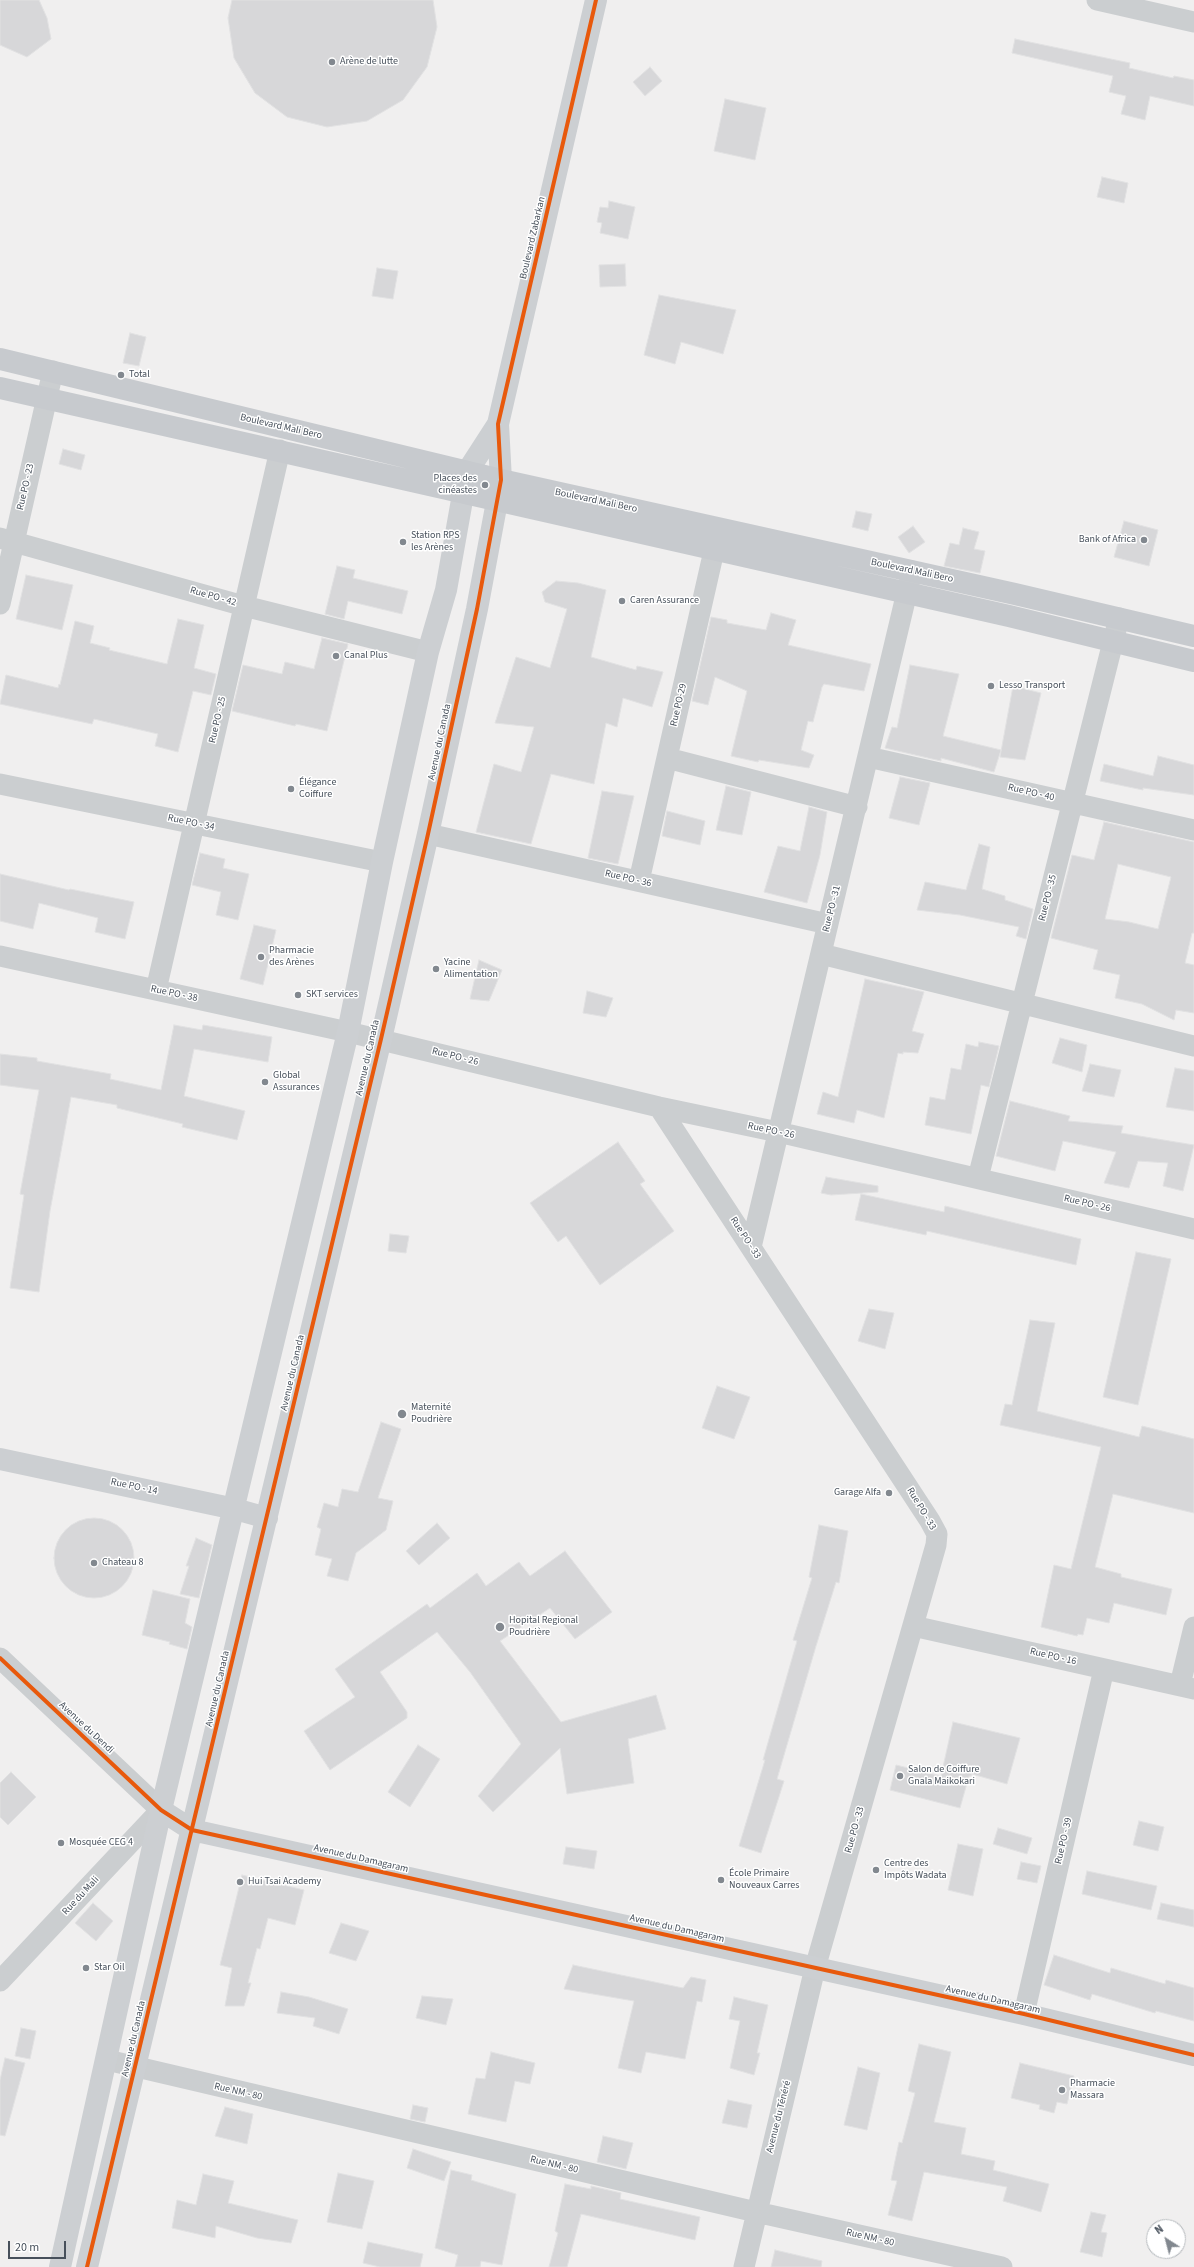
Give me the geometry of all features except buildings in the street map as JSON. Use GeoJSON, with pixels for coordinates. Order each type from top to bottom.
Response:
{"type":"FeatureCollection","features":[{"type":"Feature","properties":{"kind":"main road","name":"Boulevard Mali Bero"},"geometry":{"type":"LineString","coordinates":[[0,359],[53,371],[465,482],[496,502],[1009,616],[1194,661]]}},
{"type":"Feature","properties":{"kind":"main road","name":"Boulevard Mali Bero"},"geometry":{"type":"LineString","coordinates":[[0,388],[280,450],[465,482],[501,480],[1015,594],[1194,636]]}},
{"type":"Feature","properties":{"kind":"main road"},"geometry":{"type":"LineString","coordinates":[[1009,616],[1015,594]]}},
{"type":"Feature","properties":{"kind":"street","name":"Boulevard Zabarkan"},"geometry":{"type":"LineString","coordinates":[[501,480],[498,424],[596,0]]}},
{"type":"Feature","properties":{"kind":"street"},"geometry":{"type":"LineString","coordinates":[[1097,0],[1194,22]]}},
{"type":"Feature","properties":{"kind":"street","name":"Rue PO - 23"},"geometry":{"type":"LineString","coordinates":[[0,604],[7,540],[47,398],[53,371]]}},
{"type":"Feature","properties":{"kind":"street","name":"Boulevard Zabarkan"},"geometry":{"type":"LineString","coordinates":[[465,482],[498,424]]}},
{"type":"Feature","properties":{"kind":"street","name":"Rue PO - 25"},"geometry":{"type":"LineString","coordinates":[[156,990],[280,450]]}},
{"type":"Feature","properties":{"kind":"street","name":"Avenue du Canada"},"geometry":{"type":"LineString","coordinates":[[87,2267],[381,1039],[428,834],[476,609],[501,480]]}},
{"type":"Feature","properties":{"kind":"street"},"geometry":{"type":"LineString","coordinates":[[60,2267],[107,2060],[161,1810],[235,1509],[348,1032],[382,862],[428,652],[446,590],[465,482]]}},
{"type":"Feature","properties":{"kind":"street","name":"Rue PO-29"},"geometry":{"type":"LineString","coordinates":[[640,881],[720,529]]}},
{"type":"Feature","properties":{"kind":"street","name":"Rue PO - 42"},"geometry":{"type":"LineString","coordinates":[[7,540],[244,606],[428,652]]}},
{"type":"Feature","properties":{"kind":"street","name":"Rue PO - 31"},"geometry":{"type":"LineString","coordinates":[[751,1247],[912,571]]}},
{"type":"Feature","properties":{"kind":"street","name":"Rue PO - 35"},"geometry":{"type":"LineString","coordinates":[[978,1178],[1119,618]]}},
{"type":"Feature","properties":{"kind":"street","name":"Rue PO - 40"},"geometry":{"type":"LineString","coordinates":[[868,757],[1194,830]]}},
{"type":"Feature","properties":{"kind":"street"},"geometry":{"type":"LineString","coordinates":[[667,758],[857,807]]}},
{"type":"Feature","properties":{"kind":"street","name":"Rue PO - 34"},"geometry":{"type":"LineString","coordinates":[[0,784],[382,862]]}},
{"type":"Feature","properties":{"kind":"street","name":"Rue PO - 36"},"geometry":{"type":"LineString","coordinates":[[428,834],[828,924]]}},
{"type":"Feature","properties":{"kind":"street"},"geometry":{"type":"LineString","coordinates":[[821,954],[1194,1046]]}},
{"type":"Feature","properties":{"kind":"street","name":"Rue PO - 38"},"geometry":{"type":"LineString","coordinates":[[0,956],[348,1032]]}},
{"type":"Feature","properties":{"kind":"street","name":"Rue PO - 26"},"geometry":{"type":"LineString","coordinates":[[348,1032],[659,1107],[778,1132],[1194,1229]]}},
{"type":"Feature","properties":{"kind":"street","name":"Rue PO - 33"},"geometry":{"type":"LineString","coordinates":[[659,1107],[930,1521],[936,1534],[936,1545],[815,1968]]}},
{"type":"Feature","properties":{"kind":"street","name":"Rue PO - 14"},"geometry":{"type":"LineString","coordinates":[[0,1459],[235,1509],[267,1518]]}},
{"type":"Feature","properties":{"kind":"street","name":"Rue PO - 16"},"geometry":{"type":"LineString","coordinates":[[913,1626],[1187,1687]]}},
{"type":"Feature","properties":{"kind":"street"},"geometry":{"type":"LineString","coordinates":[[1187,1687],[1194,1626]]}},
{"type":"Feature","properties":{"kind":"street","name":"Avenue du Dendi"},"geometry":{"type":"LineString","coordinates":[[0,1658],[161,1810]]}},
{"type":"Feature","properties":{"kind":"street","name":"Rue PO - 39"},"geometry":{"type":"LineString","coordinates":[[1024,2014],[1104,1669]]}},
{"type":"Feature","properties":{"kind":"street","name":"Avenue du Damagaram"},"geometry":{"type":"LineString","coordinates":[[161,1810],[192,1830],[1024,2014],[1194,2055]]}},
{"type":"Feature","properties":{"kind":"street","name":"Rue du Mali"},"geometry":{"type":"LineString","coordinates":[[0,1981],[161,1810]]}},
{"type":"Feature","properties":{"kind":"street","name":"Avenue du Ténéré"},"geometry":{"type":"LineString","coordinates":[[744,2267],[815,1968]]}},
{"type":"Feature","properties":{"kind":"street","name":"Rue NM - 80"},"geometry":{"type":"LineString","coordinates":[[107,2060],[135,2068],[756,2212],[1002,2267]]}},
{"type":"Feature","properties":{"kind":"cycle path"},"geometry":{"type":"LineString","coordinates":[[87,2267],[381,1039],[428,834],[477,609],[501,480],[498,424],[596,0]]}},
{"type":"Feature","properties":{"kind":"cycle path"},"geometry":{"type":"LineString","coordinates":[[0,1658],[161,1810],[192,1830],[1024,2014],[1194,2055]]}},
{"type":"Feature","properties":{"kind":"place","name":"Arène de lutte"},"geometry":{"type":"Point","coordinates":[332,62]}},
{"type":"Feature","properties":{"kind":"place","name":"Total"},"geometry":{"type":"Point","coordinates":[121,375]}},
{"type":"Feature","properties":{"kind":"place","name":"Places des cinéastes"},"geometry":{"type":"Point","coordinates":[485,485]}},
{"type":"Feature","properties":{"kind":"place","name":"Bank of Africa"},"geometry":{"type":"Point","coordinates":[1144,540]}},
{"type":"Feature","properties":{"kind":"place","name":"Station RPS les Arènes"},"geometry":{"type":"Point","coordinates":[403,542]}},
{"type":"Feature","properties":{"kind":"place","name":"Caren Assurance"},"geometry":{"type":"Point","coordinates":[622,601]}},
{"type":"Feature","properties":{"kind":"place","name":"Canal Plus"},"geometry":{"type":"Point","coordinates":[336,656]}},
{"type":"Feature","properties":{"kind":"place","name":"Lesso Transport"},"geometry":{"type":"Point","coordinates":[991,686]}},
{"type":"Feature","properties":{"kind":"place","name":"Élégance Coiffure"},"geometry":{"type":"Point","coordinates":[291,789]}},
{"type":"Feature","properties":{"kind":"place","name":"Pharmacie des Arènes"},"geometry":{"type":"Point","coordinates":[261,957]}},
{"type":"Feature","properties":{"kind":"place","name":"Yacine Alimentation"},"geometry":{"type":"Point","coordinates":[436,969]}},
{"type":"Feature","properties":{"kind":"place","name":"SKT services"},"geometry":{"type":"Point","coordinates":[298,995]}},
{"type":"Feature","properties":{"kind":"place","name":"Global Assurances"},"geometry":{"type":"Point","coordinates":[265,1082]}},
{"type":"Feature","properties":{"kind":"place","name":"Maternité Poudrière"},"geometry":{"type":"Point","coordinates":[402,1414]}},
{"type":"Feature","properties":{"kind":"place","name":"Garage Alfa"},"geometry":{"type":"Point","coordinates":[889,1493]}},
{"type":"Feature","properties":{"kind":"place","name":"Chateau 8"},"geometry":{"type":"Point","coordinates":[94,1563]}},
{"type":"Feature","properties":{"kind":"place","name":"Hopital Regional Poudrière"},"geometry":{"type":"Point","coordinates":[500,1627]}},
{"type":"Feature","properties":{"kind":"place","name":"Salon de Coiffure Gnala Maikokari"},"geometry":{"type":"Point","coordinates":[900,1776]}},
{"type":"Feature","properties":{"kind":"place","name":"Mosquée CEG 4"},"geometry":{"type":"Point","coordinates":[61,1843]}},
{"type":"Feature","properties":{"kind":"place","name":"Centre des Impôts Wadata"},"geometry":{"type":"Point","coordinates":[876,1870]}},
{"type":"Feature","properties":{"kind":"place","name":"École Primaire Nouveaux Carres"},"geometry":{"type":"Point","coordinates":[721,1880]}},
{"type":"Feature","properties":{"kind":"place","name":"Hui Tsai Academy"},"geometry":{"type":"Point","coordinates":[240,1882]}},
{"type":"Feature","properties":{"kind":"place","name":"Star Oil"},"geometry":{"type":"Point","coordinates":[86,1968]}},
{"type":"Feature","properties":{"kind":"place","name":"Pharmacie Massara"},"geometry":{"type":"Point","coordinates":[1062,2090]}}]}
